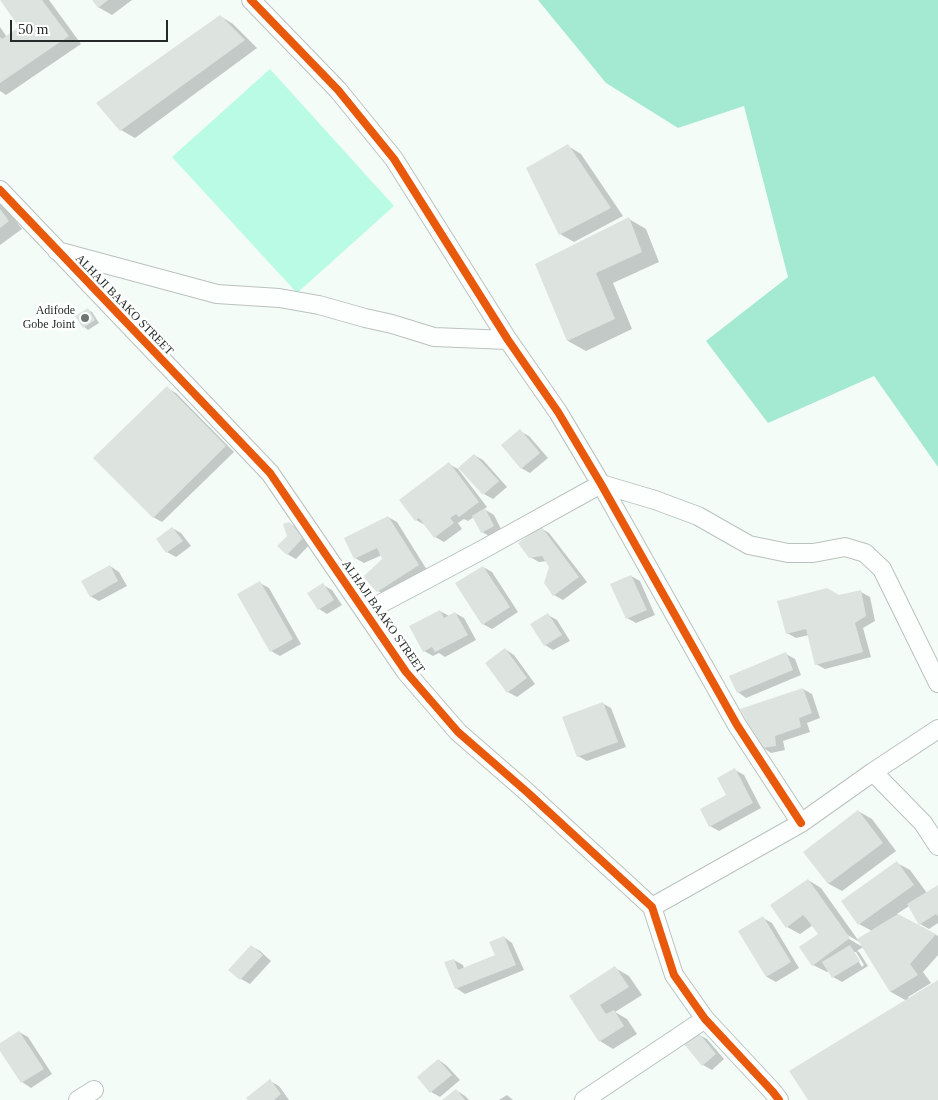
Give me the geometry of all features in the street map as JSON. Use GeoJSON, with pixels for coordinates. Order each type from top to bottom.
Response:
{"type":"FeatureCollection","features":[{"type":"Feature","properties":{"kind":"street"},"geometry":{"type":"LineString","coordinates":[[251,0],[338,90],[394,159],[508,340],[558,412],[601,484],[737,725],[801,824]]}},
{"type":"Feature","properties":{"kind":"street","name":"ALHAJI BAAKO STREET"},"geometry":{"type":"LineString","coordinates":[[0,190],[270,473],[406,672],[458,732],[527,792],[652,908],[674,975],[704,1019],[779,1100]]}},
{"type":"Feature","properties":{"kind":"street"},"geometry":{"type":"LineString","coordinates":[[57,251],[217,294],[279,298],[319,305],[434,337],[508,340]]}},
{"type":"Feature","properties":{"kind":"street"},"geometry":{"type":"LineString","coordinates":[[365,612],[601,484],[656,500],[698,516],[749,544],[788,553],[813,553],[844,547],[865,552],[882,569],[938,683]]}},
{"type":"Feature","properties":{"kind":"street"},"geometry":{"type":"LineString","coordinates":[[652,908],[801,824],[873,772],[938,729]]}},
{"type":"Feature","properties":{"kind":"street"},"geometry":{"type":"LineString","coordinates":[[873,772],[922,823],[938,846]]}},
{"type":"Feature","properties":{"kind":"street"},"geometry":{"type":"LineString","coordinates":[[584,1100],[704,1019]]}},
{"type":"Feature","properties":{"kind":"street"},"geometry":{"type":"LineString","coordinates":[[78,1100],[94,1090]]}},
{"type":"Feature","properties":{"kind":"green space"},"geometry":{"type":"Polygon","coordinates":[[[538,0],[938,0],[938,467],[874,376],[768,423],[706,341],[788,277],[744,106],[678,128],[606,83],[538,0]]]}},
{"type":"Feature","properties":{"kind":"green space"},"geometry":{"type":"Polygon","coordinates":[[[270,69],[394,206],[297,293],[172,157],[270,69]]]}},
{"type":"Feature","properties":{"kind":"building"},"geometry":{"type":"Polygon","coordinates":[[[0,0],[42,0],[69,36],[0,83],[0,37],[2,39],[19,27],[0,0]]]}},
{"type":"Feature","properties":{"kind":"building"},"geometry":{"type":"Polygon","coordinates":[[[92,0],[108,0],[98,8],[92,0]]]}},
{"type":"Feature","properties":{"kind":"building"},"geometry":{"type":"Polygon","coordinates":[[[220,15],[245,40],[120,131],[96,103],[220,15]]]}},
{"type":"Feature","properties":{"kind":"building"},"geometry":{"type":"Polygon","coordinates":[[[568,144],[611,208],[559,235],[526,168],[568,144]]]}},
{"type":"Feature","properties":{"kind":"building"},"geometry":{"type":"Polygon","coordinates":[[[0,209],[9,221],[0,228],[0,209]]]}},
{"type":"Feature","properties":{"kind":"building"},"geometry":{"type":"Polygon","coordinates":[[[629,217],[642,252],[596,273],[615,319],[567,341],[535,264],[629,217]]]}},
{"type":"Feature","properties":{"kind":"building","name":"Adifode Gobe Joint"},"geometry":{"type":"Polygon","coordinates":[[[88,308],[95,320],[83,328],[75,316],[88,308]]]}},
{"type":"Feature","properties":{"kind":"building"},"geometry":{"type":"Polygon","coordinates":[[[167,386],[226,446],[153,518],[93,458],[167,386]]]}},
{"type":"Feature","properties":{"kind":"building"},"geometry":{"type":"Polygon","coordinates":[[[520,429],[540,453],[521,469],[501,445],[520,429]]]}},
{"type":"Feature","properties":{"kind":"building"},"geometry":{"type":"Polygon","coordinates":[[[474,454],[499,481],[483,495],[458,468],[474,454]]]}},
{"type":"Feature","properties":{"kind":"building"},"geometry":{"type":"Polygon","coordinates":[[[449,462],[479,502],[459,517],[456,514],[450,518],[454,523],[434,538],[419,518],[415,521],[399,500],[449,462]]]}},
{"type":"Feature","properties":{"kind":"building"},"geometry":{"type":"Polygon","coordinates":[[[485,508],[494,526],[481,533],[472,516],[485,508]]]}},
{"type":"Feature","properties":{"kind":"building"},"geometry":{"type":"Polygon","coordinates":[[[388,516],[419,565],[377,592],[363,577],[382,559],[377,548],[354,559],[344,538],[388,516]]]}},
{"type":"Feature","properties":{"kind":"building"},"geometry":{"type":"Polygon","coordinates":[[[289,522],[304,537],[287,555],[277,546],[287,536],[283,524],[289,522]]]}},
{"type":"Feature","properties":{"kind":"building"},"geometry":{"type":"Polygon","coordinates":[[[541,526],[579,577],[553,596],[544,583],[549,567],[542,556],[529,558],[518,543],[541,526]]]}},
{"type":"Feature","properties":{"kind":"building"},"geometry":{"type":"Polygon","coordinates":[[[172,527],[183,541],[166,553],[156,539],[172,527]]]}},
{"type":"Feature","properties":{"kind":"building"},"geometry":{"type":"Polygon","coordinates":[[[110,565],[118,581],[90,597],[81,581],[110,565]]]}},
{"type":"Feature","properties":{"kind":"building"},"geometry":{"type":"Polygon","coordinates":[[[483,566],[510,607],[482,625],[455,583],[483,566]]]}},
{"type":"Feature","properties":{"kind":"building"},"geometry":{"type":"Polygon","coordinates":[[[631,575],[647,610],[626,619],[610,584],[631,575]]]}},
{"type":"Feature","properties":{"kind":"building"},"geometry":{"type":"Polygon","coordinates":[[[260,581],[293,639],[270,652],[237,594],[260,581]]]}},
{"type":"Feature","properties":{"kind":"building"},"geometry":{"type":"Polygon","coordinates":[[[323,583],[334,600],[318,610],[307,593],[323,583]]]}},
{"type":"Feature","properties":{"kind":"building"},"geometry":{"type":"Polygon","coordinates":[[[827,588],[839,595],[861,590],[866,616],[855,623],[863,652],[815,665],[806,629],[786,634],[777,601],[827,588]]]}},
{"type":"Feature","properties":{"kind":"building"},"geometry":{"type":"Polygon","coordinates":[[[440,610],[444,618],[455,612],[468,635],[435,652],[432,647],[423,652],[409,626],[440,610]]]}},
{"type":"Feature","properties":{"kind":"building"},"geometry":{"type":"Polygon","coordinates":[[[548,613],[562,635],[544,646],[530,624],[548,613]]]}},
{"type":"Feature","properties":{"kind":"building"},"geometry":{"type":"Polygon","coordinates":[[[505,648],[527,678],[507,693],[485,663],[505,648]]]}},
{"type":"Feature","properties":{"kind":"building"},"geometry":{"type":"Polygon","coordinates":[[[786,652],[793,670],[737,693],[729,676],[786,652]]]}},
{"type":"Feature","properties":{"kind":"building"},"geometry":{"type":"Polygon","coordinates":[[[803,688],[812,713],[799,718],[801,727],[775,736],[776,746],[761,748],[740,709],[803,688]]]}},
{"type":"Feature","properties":{"kind":"building"},"geometry":{"type":"Polygon","coordinates":[[[603,702],[618,742],[577,757],[562,717],[603,702]]]}},
{"type":"Feature","properties":{"kind":"building"},"geometry":{"type":"Polygon","coordinates":[[[735,768],[753,803],[709,827],[700,809],[726,795],[717,778],[735,768]]]}},
{"type":"Feature","properties":{"kind":"building"},"geometry":{"type":"Polygon","coordinates":[[[858,810],[883,843],[828,884],[803,852],[858,810]]]}},
{"type":"Feature","properties":{"kind":"building"},"geometry":{"type":"Polygon","coordinates":[[[897,861],[914,885],[858,925],[841,901],[897,861]]]}},
{"type":"Feature","properties":{"kind":"building"},"geometry":{"type":"Polygon","coordinates":[[[808,879],[850,938],[812,966],[799,947],[818,934],[803,915],[786,928],[770,905],[808,879]]]}},
{"type":"Feature","properties":{"kind":"building"},"geometry":{"type":"Polygon","coordinates":[[[938,885],[938,916],[936,914],[919,925],[907,904],[938,885]]]}},
{"type":"Feature","properties":{"kind":"building"},"geometry":{"type":"Polygon","coordinates":[[[898,914],[936,934],[910,964],[918,975],[890,992],[857,939],[898,914]]]}},
{"type":"Feature","properties":{"kind":"building"},"geometry":{"type":"Polygon","coordinates":[[[763,916],[791,962],[766,977],[738,931],[763,916]]]}},
{"type":"Feature","properties":{"kind":"building"},"geometry":{"type":"Polygon","coordinates":[[[504,936],[516,965],[455,989],[444,962],[454,959],[458,970],[495,955],[489,942],[504,936]]]}},
{"type":"Feature","properties":{"kind":"building"},"geometry":{"type":"Polygon","coordinates":[[[251,945],[263,955],[240,980],[228,970],[251,945]]]}},
{"type":"Feature","properties":{"kind":"building"},"geometry":{"type":"Polygon","coordinates":[[[850,945],[860,961],[832,978],[822,962],[850,945]]]}},
{"type":"Feature","properties":{"kind":"building"},"geometry":{"type":"Polygon","coordinates":[[[615,966],[629,987],[600,1005],[606,1014],[614,1010],[624,1026],[599,1042],[569,996],[615,966]]]}},
{"type":"Feature","properties":{"kind":"building"},"geometry":{"type":"Polygon","coordinates":[[[938,980],[938,1100],[808,1100],[789,1071],[938,980]]]}},
{"type":"Feature","properties":{"kind":"building"},"geometry":{"type":"Polygon","coordinates":[[[19,1031],[44,1069],[21,1083],[0,1051],[0,1043],[19,1031]]]}},
{"type":"Feature","properties":{"kind":"building"},"geometry":{"type":"Polygon","coordinates":[[[698,1032],[716,1054],[702,1066],[684,1044],[698,1032]]]}},
{"type":"Feature","properties":{"kind":"building"},"geometry":{"type":"Polygon","coordinates":[[[438,1059],[452,1075],[430,1093],[417,1077],[438,1059]]]}},
{"type":"Feature","properties":{"kind":"building"},"geometry":{"type":"Polygon","coordinates":[[[270,1079],[281,1094],[274,1100],[248,1100],[246,1098],[270,1079]]]}},
{"type":"Feature","properties":{"kind":"building"},"geometry":{"type":"Polygon","coordinates":[[[456,1089],[465,1100],[442,1100],[456,1089]]]}},
{"type":"Feature","properties":{"kind":"cycle path"},"geometry":{"type":"LineString","coordinates":[[251,0],[338,90],[394,159],[508,340],[558,412],[601,484],[737,725],[801,823]]}},
{"type":"Feature","properties":{"kind":"cycle path"},"geometry":{"type":"LineString","coordinates":[[0,190],[270,473],[406,672],[458,732],[527,792],[652,907],[674,975],[705,1019],[779,1100]]}},
{"type":"Feature","properties":{"kind":"place","name":"Adifode Gobe Joint"},"geometry":{"type":"Point","coordinates":[85,318]}}]}
